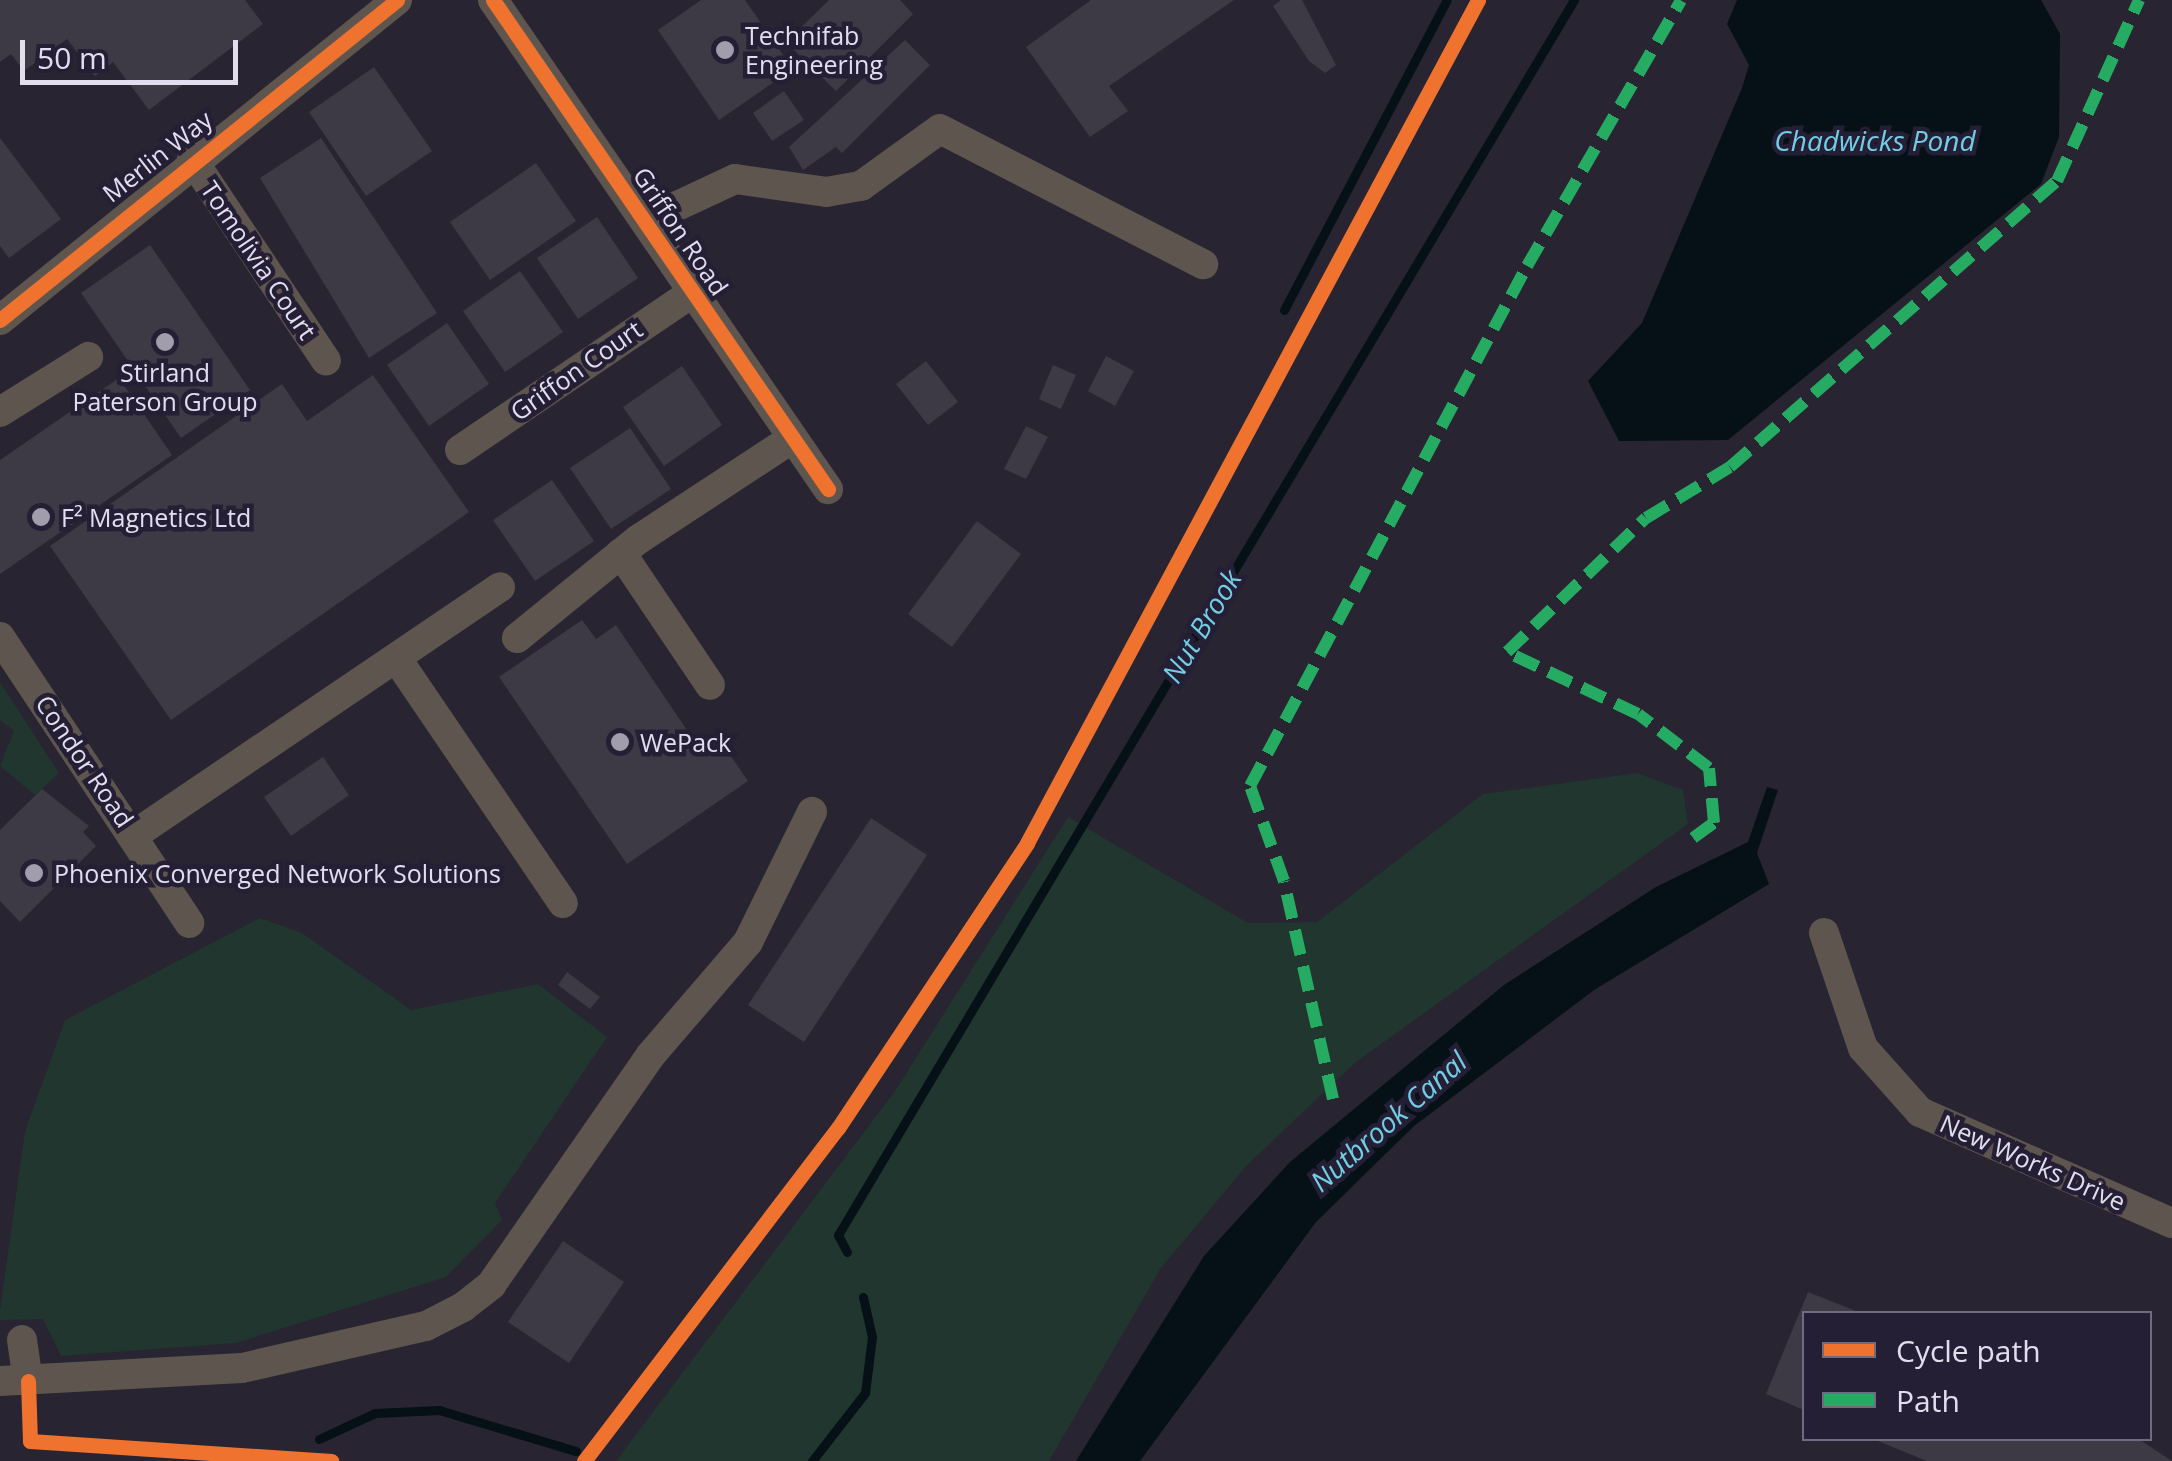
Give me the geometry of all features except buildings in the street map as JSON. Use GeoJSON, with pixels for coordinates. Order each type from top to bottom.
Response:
{"type":"FeatureCollection","features":[{"type":"Feature","properties":{"kind":"street","name":"Merlin Way"},"geometry":{"type":"LineString","coordinates":[[3,309],[396,0]]}},
{"type":"Feature","properties":{"kind":"street","name":"Griffon Road"},"geometry":{"type":"LineString","coordinates":[[493,0],[828,490]]}},
{"type":"Feature","properties":{"kind":"street"},"geometry":{"type":"LineString","coordinates":[[645,222],[734,179],[826,192],[861,186],[940,129],[1203,264]]}},
{"type":"Feature","properties":{"kind":"street","name":"Tomolivia Court"},"geometry":{"type":"LineString","coordinates":[[192,160],[326,361]]}},
{"type":"Feature","properties":{"kind":"street","name":"Griffon Court"},"geometry":{"type":"LineString","coordinates":[[460,450],[693,292]]}},
{"type":"Feature","properties":{"kind":"street"},"geometry":{"type":"LineString","coordinates":[[1,409],[88,357]]}},
{"type":"Feature","properties":{"kind":"street"},"geometry":{"type":"LineString","coordinates":[[517,638],[621,553],[793,438]]}},
{"type":"Feature","properties":{"kind":"street"},"geometry":{"type":"LineString","coordinates":[[621,553],[710,685]]}},
{"type":"Feature","properties":{"kind":"street","name":"Condor Road"},"geometry":{"type":"LineString","coordinates":[[134,836],[500,587]]}},
{"type":"Feature","properties":{"kind":"street","name":"Condor Road"},"geometry":{"type":"LineString","coordinates":[[0,637],[188,923]]}},
{"type":"Feature","properties":{"kind":"street"},"geometry":{"type":"LineString","coordinates":[[397,659],[563,904]]}},
{"type":"Feature","properties":{"kind":"street"},"geometry":{"type":"LineString","coordinates":[[22,1340],[14,1381],[242,1368],[426,1326],[463,1307],[491,1285],[650,1056],[748,942],[812,812]]}},
{"type":"Feature","properties":{"kind":"street","name":"New Works Drive"},"geometry":{"type":"LineString","coordinates":[[1824,933],[1863,1048],[1920,1112],[2172,1222]]}},
{"type":"Feature","properties":{"kind":"green space"},"geometry":{"type":"Polygon","coordinates":[[[0,682],[59,773],[35,795],[0,766],[14,731],[0,720],[0,682]]]}},
{"type":"Feature","properties":{"kind":"green space"},"geometry":{"type":"Polygon","coordinates":[[[1637,773],[1683,790],[1688,824],[1356,1062],[1247,1165],[1161,1268],[1049,1461],[616,1461],[895,1091],[1068,817],[1248,923],[1317,922],[1483,794],[1637,773]]]}},
{"type":"Feature","properties":{"kind":"green space"},"geometry":{"type":"Polygon","coordinates":[[[260,918],[302,933],[411,1010],[538,984],[607,1037],[495,1203],[502,1220],[446,1277],[236,1343],[61,1356],[43,1319],[0,1320],[0,1310],[25,1131],[65,1020],[260,918]]]}},
{"type":"Feature","properties":{"kind":"water","name":"Chadwicks Pond"},"geometry":{"type":"Polygon","coordinates":[[[1737,0],[2041,0],[2060,34],[2059,137],[2041,184],[1728,440],[1619,441],[1588,381],[1642,323],[1742,88],[1749,65],[1727,24],[1737,0]]]}},
{"type":"Feature","properties":{"kind":"water","name":"Nutbrook Canal"},"geometry":{"type":"Polygon","coordinates":[[[1767,787],[1778,790],[1757,853],[1769,884],[1594,990],[1414,1126],[1316,1222],[1140,1461],[1076,1461],[1204,1256],[1290,1162],[1504,985],[1656,887],[1748,842],[1767,787]]]}},
{"type":"Feature","properties":{"kind":"waterway"},"geometry":{"type":"LineString","coordinates":[[1284,310],[1447,0]]}},
{"type":"Feature","properties":{"kind":"waterway","name":"Nut Brook"},"geometry":{"type":"LineString","coordinates":[[847,1252],[838,1235],[1574,0]]}},
{"type":"Feature","properties":{"kind":"waterway","name":"Nut Brook"},"geometry":{"type":"LineString","coordinates":[[812,1461],[865,1393],[872,1337],[863,1297]]}},
{"type":"Feature","properties":{"kind":"waterway","name":"Nut Brook"},"geometry":{"type":"LineString","coordinates":[[319,1439],[375,1413],[439,1410],[576,1451]]}},
{"type":"Feature","properties":{"kind":"marked path"},"geometry":{"type":"LineString","coordinates":[[1333,1099],[1284,881],[1250,786],[1527,266],[1681,0]]}},
{"type":"Feature","properties":{"kind":"marked path"},"geometry":{"type":"LineString","coordinates":[[1693,838],[1714,823],[1709,768],[1638,714],[1507,652],[1646,518],[1730,467],[2057,181],[2139,0]]}},
{"type":"Feature","properties":{"kind":"cycle path"},"geometry":{"type":"LineString","coordinates":[[0,320],[397,0]]}},
{"type":"Feature","properties":{"kind":"cycle path"},"geometry":{"type":"LineString","coordinates":[[493,0],[828,489]]}},
{"type":"Feature","properties":{"kind":"cycle path"},"geometry":{"type":"LineString","coordinates":[[584,1461],[838,1128],[1027,843],[1478,0]]}},
{"type":"Feature","properties":{"kind":"cycle path"},"geometry":{"type":"LineString","coordinates":[[28,1381],[30,1441],[331,1461]]}},
{"type":"Feature","properties":{"kind":"place","name":"Technifab Engineering"},"geometry":{"type":"Point","coordinates":[725,50]}},
{"type":"Feature","properties":{"kind":"place","name":"Stirland Paterson Group"},"geometry":{"type":"Point","coordinates":[165,342]}},
{"type":"Feature","properties":{"kind":"place","name":"F² Magnetics Ltd"},"geometry":{"type":"Point","coordinates":[41,517]}},
{"type":"Feature","properties":{"kind":"place","name":"WePack"},"geometry":{"type":"Point","coordinates":[620,742]}},
{"type":"Feature","properties":{"kind":"place","name":"Phoenix Converged Network Solutions"},"geometry":{"type":"Point","coordinates":[34,873]}}]}
